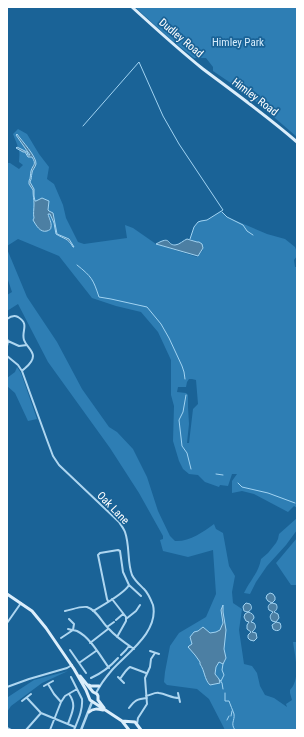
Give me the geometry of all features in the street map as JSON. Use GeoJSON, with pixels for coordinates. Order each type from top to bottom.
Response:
{"type":"FeatureCollection","features":[{"type":"Feature","properties":{"kind":"main road","name":"Dudley Road"},"geometry":{"type":"LineString","coordinates":[[132,7],[202,67]]}},
{"type":"Feature","properties":{"kind":"main road","name":"Himley Road"},"geometry":{"type":"LineString","coordinates":[[202,67],[297,142]]}},
{"type":"Feature","properties":{"kind":"main road"},"geometry":{"type":"LineString","coordinates":[[7,594],[32,611],[40,620],[72,665],[90,700],[122,720],[132,722],[141,730]]}},
{"type":"Feature","properties":{"kind":"main road"},"geometry":{"type":"LineString","coordinates":[[74,669],[94,693],[98,695],[98,700],[107,711]]}},
{"type":"Feature","properties":{"kind":"main road"},"geometry":{"type":"LineString","coordinates":[[85,683],[91,686],[99,686]]}},
{"type":"Feature","properties":{"kind":"main road"},"geometry":{"type":"LineString","coordinates":[[89,697],[89,695],[94,693]]}},
{"type":"Feature","properties":{"kind":"main road"},"geometry":{"type":"LineString","coordinates":[[93,702],[98,700]]}},
{"type":"Feature","properties":{"kind":"main road"},"geometry":{"type":"LineString","coordinates":[[89,712],[94,709],[107,711]]}},
{"type":"Feature","properties":{"kind":"main road"},"geometry":{"type":"LineString","coordinates":[[122,720],[128,729]]}},
{"type":"Feature","properties":{"kind":"main road"},"geometry":{"type":"LineString","coordinates":[[128,729],[129,723],[132,722]]}},
{"type":"Feature","properties":{"kind":"main road"},"geometry":{"type":"LineString","coordinates":[[137,725],[137,730]]}},
{"type":"Feature","properties":{"kind":"street"},"geometry":{"type":"LineString","coordinates":[[7,319],[15,316],[20,318],[25,327],[23,337],[33,355],[31,362],[22,371]]}},
{"type":"Feature","properties":{"kind":"street"},"geometry":{"type":"LineString","coordinates":[[7,346],[7,340],[19,346],[27,345]]}},
{"type":"Feature","properties":{"kind":"street","name":"Oak Lane"},"geometry":{"type":"LineString","coordinates":[[7,356],[18,365],[22,371],[53,456],[59,465],[119,522],[125,530],[128,540],[132,575],[150,597],[152,604],[154,612],[152,623],[147,632],[134,649],[112,670],[94,693]]}},
{"type":"Feature","properties":{"kind":"street"},"geometry":{"type":"LineString","coordinates":[[108,601],[98,555],[100,553],[118,550],[120,550],[123,572],[129,584],[141,596]]}},
{"type":"Feature","properties":{"kind":"street"},"geometry":{"type":"LineString","coordinates":[[93,611],[127,588],[129,584]]}},
{"type":"Feature","properties":{"kind":"street"},"geometry":{"type":"LineString","coordinates":[[112,599],[124,614],[126,619],[124,626],[117,637]]}},
{"type":"Feature","properties":{"kind":"street"},"geometry":{"type":"LineString","coordinates":[[7,624],[21,604]]}},
{"type":"Feature","properties":{"kind":"street"},"geometry":{"type":"LineString","coordinates":[[126,619],[136,611],[140,605]]}},
{"type":"Feature","properties":{"kind":"street"},"geometry":{"type":"LineString","coordinates":[[65,611],[83,607],[93,611],[117,637],[134,649]]}},
{"type":"Feature","properties":{"kind":"street"},"geometry":{"type":"LineString","coordinates":[[90,643],[124,614]]}},
{"type":"Feature","properties":{"kind":"street"},"geometry":{"type":"LineString","coordinates":[[61,638],[73,630],[74,624],[68,619]]}},
{"type":"Feature","properties":{"kind":"street"},"geometry":{"type":"LineString","coordinates":[[68,629],[82,635],[109,668]]}},
{"type":"Feature","properties":{"kind":"street"},"geometry":{"type":"LineString","coordinates":[[121,655],[129,646]]}},
{"type":"Feature","properties":{"kind":"street"},"geometry":{"type":"LineString","coordinates":[[70,650],[86,673]]}},
{"type":"Feature","properties":{"kind":"street"},"geometry":{"type":"LineString","coordinates":[[79,663],[96,651]]}},
{"type":"Feature","properties":{"kind":"street"},"geometry":{"type":"LineString","coordinates":[[150,651],[158,654]]}},
{"type":"Feature","properties":{"kind":"street"},"geometry":{"type":"LineString","coordinates":[[132,722],[138,718],[147,704],[145,681],[146,673],[155,653]]}},
{"type":"Feature","properties":{"kind":"street"},"geometry":{"type":"LineString","coordinates":[[91,678],[101,674],[118,658]]}},
{"type":"Feature","properties":{"kind":"street"},"geometry":{"type":"LineString","coordinates":[[7,687],[67,668],[72,665]]}},
{"type":"Feature","properties":{"kind":"street"},"geometry":{"type":"LineString","coordinates":[[124,683],[119,678],[130,667],[146,673]]}},
{"type":"Feature","properties":{"kind":"street"},"geometry":{"type":"LineString","coordinates":[[27,698],[41,713],[75,728],[82,706],[82,699],[70,677]]}},
{"type":"Feature","properties":{"kind":"street"},"geometry":{"type":"LineString","coordinates":[[44,686],[53,681]]}},
{"type":"Feature","properties":{"kind":"street"},"geometry":{"type":"LineString","coordinates":[[48,684],[61,702]]}},
{"type":"Feature","properties":{"kind":"street"},"geometry":{"type":"LineString","coordinates":[[50,730],[61,702],[64,698],[77,689]]}},
{"type":"Feature","properties":{"kind":"street"},"geometry":{"type":"LineString","coordinates":[[129,708],[132,703],[138,699],[147,697],[154,693],[179,698]]}},
{"type":"Feature","properties":{"kind":"street"},"geometry":{"type":"LineString","coordinates":[[178,693],[180,702]]}},
{"type":"Feature","properties":{"kind":"street"},"geometry":{"type":"LineString","coordinates":[[22,701],[31,694]]}},
{"type":"Feature","properties":{"kind":"street"},"geometry":{"type":"LineString","coordinates":[[68,724],[73,707],[72,698],[69,694]]}},
{"type":"Feature","properties":{"kind":"street"},"geometry":{"type":"LineString","coordinates":[[81,730],[93,702]]}},
{"type":"Feature","properties":{"kind":"street"},"geometry":{"type":"LineString","coordinates":[[26,730],[41,713]]}},
{"type":"Feature","properties":{"kind":"street"},"geometry":{"type":"LineString","coordinates":[[137,725],[138,718]]}},
{"type":"Feature","properties":{"kind":"street"},"geometry":{"type":"LineString","coordinates":[[7,728],[11,730]]}},
{"type":"Feature","properties":{"kind":"green space","name":"Himley Park"},"geometry":{"type":"Polygon","coordinates":[[[135,7],[297,7],[297,137],[247,94],[213,71],[213,67],[206,58],[194,58],[169,38],[135,7]]]}},
{"type":"Feature","properties":{"kind":"green space"},"geometry":{"type":"Polygon","coordinates":[[[18,129],[27,134],[49,167],[47,179],[54,184],[63,205],[66,218],[78,242],[84,244],[127,238],[125,225],[133,228],[156,244],[197,257],[202,251],[203,246],[190,239],[194,227],[199,221],[207,220],[221,211],[227,217],[267,234],[285,239],[295,247],[297,252],[297,256],[294,260],[295,267],[297,267],[297,508],[294,506],[288,512],[254,494],[242,491],[232,493],[232,481],[237,474],[232,474],[228,486],[220,485],[219,487],[205,482],[198,475],[189,474],[183,469],[173,441],[174,406],[171,395],[171,360],[158,332],[141,312],[92,298],[59,256],[18,239],[7,246],[7,163],[10,163],[19,169],[23,165],[19,162],[18,147],[13,134],[18,129]],[[189,379],[186,387],[178,387],[177,392],[186,393],[188,395],[189,424],[187,443],[189,443],[193,409],[198,404],[196,380],[189,379]]]}},
{"type":"Feature","properties":{"kind":"green space"},"geometry":{"type":"Polygon","coordinates":[[[7,249],[27,297],[57,342],[82,389],[109,427],[117,432],[133,449],[147,477],[158,511],[170,536],[175,541],[185,540],[201,533],[214,524],[216,529],[223,533],[229,566],[235,576],[232,592],[233,603],[242,609],[239,630],[244,664],[252,666],[257,673],[260,686],[265,695],[274,698],[287,707],[286,704],[292,700],[290,690],[296,674],[296,660],[293,642],[296,642],[297,634],[297,730],[225,730],[209,699],[197,689],[167,685],[164,682],[170,646],[179,633],[206,617],[216,594],[213,550],[188,557],[163,551],[160,540],[163,539],[163,536],[139,493],[110,448],[48,362],[18,304],[7,311],[7,295],[12,292],[7,277],[7,249]]]}},
{"type":"Feature","properties":{"kind":"green space"},"geometry":{"type":"Polygon","coordinates":[[[17,367],[21,373],[37,419],[28,421],[15,393],[7,386],[7,378],[15,372],[17,367]]]}},
{"type":"Feature","properties":{"kind":"green space"},"geometry":{"type":"Polygon","coordinates":[[[297,518],[297,530],[267,566],[250,594],[244,593],[257,571],[261,559],[276,543],[279,534],[297,518]]]}},
{"type":"Feature","properties":{"kind":"green space"},"geometry":{"type":"Polygon","coordinates":[[[297,538],[297,585],[291,585],[276,563],[297,538]]]}},
{"type":"Feature","properties":{"kind":"green space"},"geometry":{"type":"Polygon","coordinates":[[[68,671],[42,683],[11,706],[7,712],[8,697],[34,680],[68,671]]]}},
{"type":"Feature","properties":{"kind":"shaded area"},"geometry":{"type":"Polygon","coordinates":[[[17,134],[36,161],[30,182],[34,189],[35,201],[42,198],[49,201],[48,210],[53,213],[57,234],[69,239],[74,247],[68,240],[56,234],[54,223],[50,214],[48,214],[51,222],[50,230],[40,230],[33,220],[33,190],[29,184],[29,181],[34,162],[32,157],[28,157],[25,152],[16,148],[17,147],[27,152],[28,155],[30,155],[16,135],[17,134]]]}},
{"type":"Feature","properties":{"kind":"shaded area"},"geometry":{"type":"Polygon","coordinates":[[[187,239],[202,244],[203,248],[198,256],[156,244],[167,240],[172,245],[177,245],[187,239]]]}},
{"type":"Feature","properties":{"kind":"shaded area"},"geometry":{"type":"Polygon","coordinates":[[[270,593],[275,597],[275,600],[272,603],[266,598],[270,593]]]}},
{"type":"Feature","properties":{"kind":"shaded area"},"geometry":{"type":"Polygon","coordinates":[[[246,603],[250,604],[251,607],[251,610],[248,612],[244,611],[243,607],[246,603]]]}},
{"type":"Feature","properties":{"kind":"shaded area"},"geometry":{"type":"Polygon","coordinates":[[[272,603],[276,604],[277,606],[274,612],[278,614],[279,618],[276,622],[272,621],[270,617],[273,612],[269,610],[268,606],[272,603]]]}},
{"type":"Feature","properties":{"kind":"shaded area"},"geometry":{"type":"Polygon","coordinates":[[[223,605],[226,630],[224,649],[226,658],[223,664],[219,662],[216,667],[215,674],[220,683],[210,685],[200,662],[188,647],[192,644],[190,637],[194,632],[203,627],[210,633],[220,630],[223,623],[221,610],[223,605]]]}},
{"type":"Feature","properties":{"kind":"shaded area"},"geometry":{"type":"Polygon","coordinates":[[[248,612],[254,617],[251,622],[255,624],[255,629],[252,632],[256,633],[257,638],[254,641],[248,638],[248,635],[251,632],[247,629],[249,622],[246,621],[244,617],[248,612]]]}},
{"type":"Feature","properties":{"kind":"shaded area"},"geometry":{"type":"Polygon","coordinates":[[[276,622],[280,623],[281,625],[280,630],[273,629],[272,625],[276,622]]]}},
{"type":"Feature","properties":{"kind":"waterway"},"geometry":{"type":"LineString","coordinates":[[83,126],[139,62],[163,116],[179,144],[223,210],[207,220],[198,222],[194,227],[190,239]]}},
{"type":"Feature","properties":{"kind":"waterway"},"geometry":{"type":"LineString","coordinates":[[222,212],[227,217],[243,225],[247,231],[253,235]]}},
{"type":"Feature","properties":{"kind":"waterway"},"geometry":{"type":"LineString","coordinates":[[77,265],[91,279],[99,297],[147,307],[161,324],[169,338],[182,366],[185,379]]}},
{"type":"Feature","properties":{"kind":"waterway"},"geometry":{"type":"LineString","coordinates":[[186,395],[183,412],[179,420],[182,446],[187,453],[191,469]]}},
{"type":"Feature","properties":{"kind":"waterway"},"geometry":{"type":"LineString","coordinates":[[216,474],[223,475]]}},
{"type":"Feature","properties":{"kind":"waterway"},"geometry":{"type":"LineString","coordinates":[[238,483],[242,487],[268,493],[295,503]]}},
{"type":"Feature","properties":{"kind":"waterway"},"geometry":{"type":"LineString","coordinates":[[221,681],[224,675],[222,670],[223,664]]}},
{"type":"Feature","properties":{"kind":"waterway"},"geometry":{"type":"LineString","coordinates":[[220,680],[223,689]]}},
{"type":"Feature","properties":{"kind":"waterway"},"geometry":{"type":"LineString","coordinates":[[225,693],[225,701],[229,701],[234,714],[233,724],[235,730]]}},
{"type":"Feature","properties":{"kind":"waterway"},"geometry":{"type":"LineString","coordinates":[[231,716],[232,711]]}},
{"type":"Feature","properties":{"kind":"waterway"},"geometry":{"type":"LineString","coordinates":[[227,720],[229,716]]}}]}
